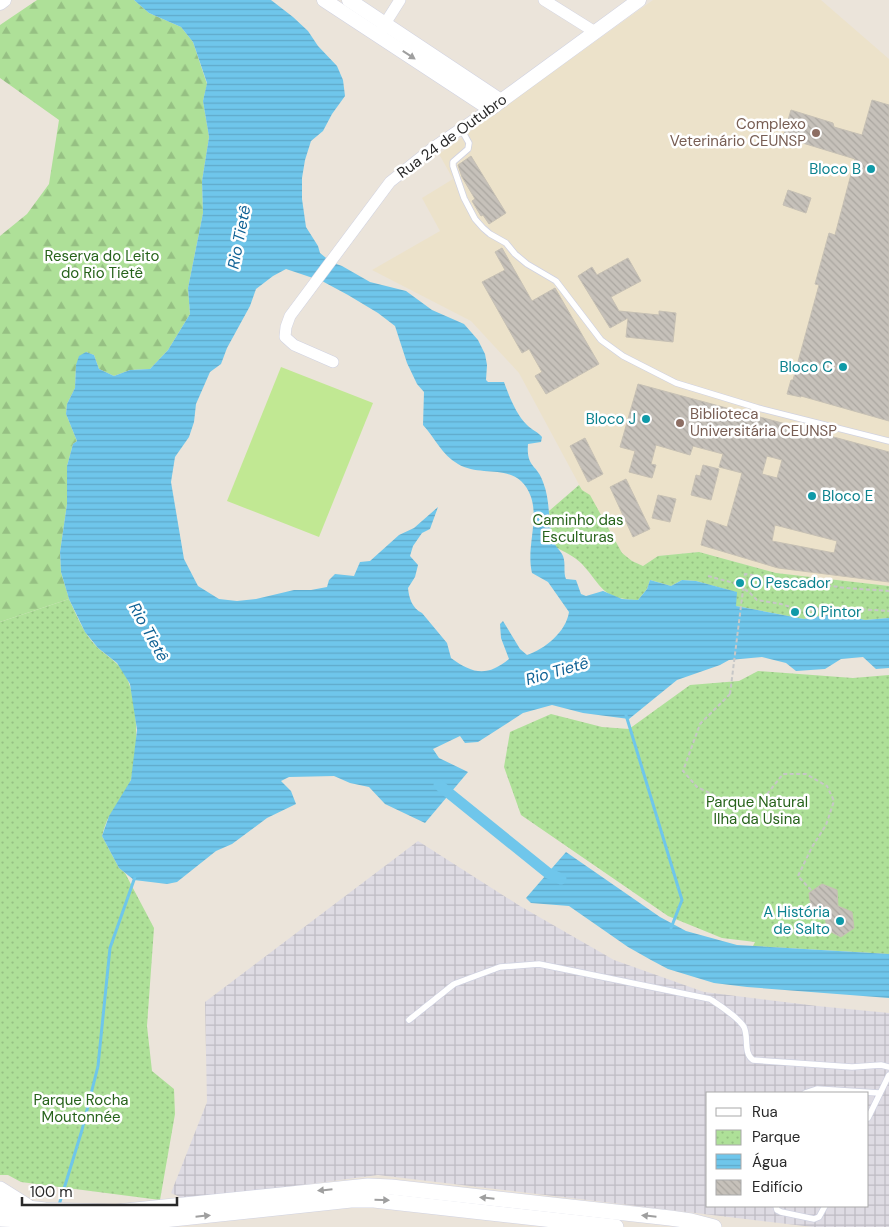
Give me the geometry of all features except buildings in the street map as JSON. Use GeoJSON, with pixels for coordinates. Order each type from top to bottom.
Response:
{"type":"FeatureCollection","features":[{"type":"Feature","properties":{"kind":"main road"},"geometry":{"type":"LineString","coordinates":[[0,1219],[89,1223],[368,1186],[670,1218],[714,1227]]}},
{"type":"Feature","properties":{"kind":"main road"},"geometry":{"type":"LineString","coordinates":[[0,1189],[31,1209]]}},
{"type":"Feature","properties":{"kind":"main road"},"geometry":{"type":"LineString","coordinates":[[0,1205],[31,1209],[158,1214],[374,1200],[616,1227]]}},
{"type":"Feature","properties":{"kind":"street"},"geometry":{"type":"LineString","coordinates":[[324,0],[381,30],[495,105]]}},
{"type":"Feature","properties":{"kind":"street"},"geometry":{"type":"LineString","coordinates":[[349,0],[381,30]]}},
{"type":"Feature","properties":{"kind":"street"},"geometry":{"type":"LineString","coordinates":[[381,30],[400,0]]}},
{"type":"Feature","properties":{"kind":"street"},"geometry":{"type":"LineString","coordinates":[[544,0],[595,32]]}},
{"type":"Feature","properties":{"kind":"street","name":"Rua 24 de Outubro"},"geometry":{"type":"LineString","coordinates":[[333,362],[294,345],[285,337],[286,327],[290,316],[310,288],[390,182],[461,128],[640,0]]}},
{"type":"Feature","properties":{"kind":"lane"},"geometry":{"type":"LineString","coordinates":[[461,128],[469,144],[468,149],[453,162],[453,166],[464,198],[475,219],[490,234],[506,243],[527,264],[556,281],[601,340],[623,356],[676,383],[758,408],[889,441]]}},
{"type":"Feature","properties":{"kind":"lane"},"geometry":{"type":"LineString","coordinates":[[410,1020],[454,984],[500,967],[539,964],[710,999],[743,1026],[749,1056],[753,1060],[852,1067],[881,1065],[889,1067]]}},
{"type":"Feature","properties":{"kind":"lane"},"geometry":{"type":"LineString","coordinates":[[869,1115],[889,1075]]}},
{"type":"Feature","properties":{"kind":"lane"},"geometry":{"type":"LineString","coordinates":[[808,1092],[817,1089],[864,1092]]}},
{"type":"Feature","properties":{"kind":"lane"},"geometry":{"type":"LineString","coordinates":[[869,1092],[879,1093]]}},
{"type":"Feature","properties":{"kind":"lane"},"geometry":{"type":"LineString","coordinates":[[776,1207],[777,1210],[781,1212],[814,1219],[819,1217],[825,1207]]}},
{"type":"Feature","properties":{"kind":"path"},"geometry":{"type":"LineString","coordinates":[[811,890],[798,876],[812,847],[826,825],[834,801],[827,786],[806,774],[783,774],[764,798],[724,800],[697,787],[683,771],[700,724],[730,694],[745,574],[846,588],[889,591]]}},
{"type":"Feature","properties":{"kind":"path"},"geometry":{"type":"LineString","coordinates":[[708,576],[734,583],[749,592],[756,600],[781,604],[806,612],[824,608],[889,611]]}},
{"type":"Feature","properties":{"kind":"shaded area"},"geometry":{"type":"Polygon","coordinates":[[[653,0],[821,0],[889,59],[889,586],[776,573],[699,552],[658,556],[643,566],[632,561],[622,553],[590,496],[582,490],[519,373],[471,321],[372,270],[440,231],[422,198],[453,179],[439,154],[653,0]]]}},
{"type":"Feature","properties":{"kind":"shaded area"},"geometry":{"type":"Polygon","coordinates":[[[418,841],[520,906],[614,960],[704,992],[889,1013],[889,1227],[813,1227],[378,1175],[187,1200],[171,1193],[207,1102],[205,1002],[418,841]]]}},
{"type":"Feature","properties":{"kind":"green space","name":"Reserva do Leito do Rio Tietê"},"geometry":{"type":"Polygon","coordinates":[[[37,0],[134,0],[149,13],[181,27],[193,42],[207,84],[203,101],[209,137],[202,181],[203,213],[188,288],[190,314],[168,350],[150,369],[130,370],[114,376],[99,369],[94,355],[86,352],[76,365],[75,388],[67,404],[66,414],[77,441],[73,444],[67,466],[67,504],[60,552],[61,572],[69,599],[0,622],[0,236],[27,214],[49,184],[59,120],[0,78],[0,25],[37,0]]]}},
{"type":"Feature","properties":{"kind":"green space"},"geometry":{"type":"Polygon","coordinates":[[[281,367],[373,403],[319,537],[227,501],[281,367]]]}},
{"type":"Feature","properties":{"kind":"green space","name":"Caminho das Esculturas"},"geometry":{"type":"Polygon","coordinates":[[[579,485],[582,490],[590,495],[622,553],[632,561],[643,566],[658,556],[699,552],[776,573],[889,586],[889,618],[865,620],[847,616],[826,615],[804,619],[736,606],[736,592],[696,581],[682,580],[671,586],[650,580],[647,589],[638,600],[626,599],[610,594],[599,585],[579,561],[555,547],[552,537],[549,511],[579,485]]]}},
{"type":"Feature","properties":{"kind":"green space","name":"Parque Rocha Moutonnée"},"geometry":{"type":"Polygon","coordinates":[[[69,599],[89,637],[123,671],[128,681],[135,708],[136,739],[134,767],[130,784],[109,817],[102,836],[119,868],[125,873],[154,928],[147,1026],[152,1071],[174,1089],[175,1114],[160,1200],[21,1182],[8,1175],[0,1175],[0,622],[69,599]]]}},
{"type":"Feature","properties":{"kind":"green space","name":"Parque Natural Ilha da Usina"},"geometry":{"type":"Polygon","coordinates":[[[758,671],[853,678],[889,675],[889,954],[753,946],[755,942],[722,938],[668,916],[521,815],[504,767],[510,732],[551,714],[602,727],[629,729],[690,685],[739,681],[758,671]]]}},
{"type":"Feature","properties":{"kind":"water","name":"Rio Tietê"},"geometry":{"type":"Polygon","coordinates":[[[134,0],[271,0],[308,31],[318,46],[337,66],[343,80],[345,96],[323,131],[311,141],[305,160],[302,178],[302,199],[306,227],[318,246],[320,253],[331,262],[370,282],[406,291],[432,310],[464,324],[478,340],[485,354],[487,365],[486,380],[488,382],[504,382],[519,416],[542,437],[541,442],[528,444],[529,458],[541,476],[545,488],[552,536],[554,543],[563,556],[566,579],[576,580],[581,594],[586,596],[603,591],[622,599],[638,600],[647,589],[650,580],[671,586],[682,580],[696,581],[737,592],[736,606],[804,619],[826,615],[847,616],[865,620],[889,618],[889,668],[876,669],[863,657],[841,659],[825,669],[796,671],[786,663],[762,657],[729,660],[677,680],[629,719],[583,713],[552,705],[523,713],[478,742],[465,743],[460,736],[433,749],[439,758],[468,772],[425,823],[385,804],[369,787],[350,783],[334,776],[289,777],[281,781],[291,791],[296,804],[267,818],[232,844],[216,851],[177,882],[167,884],[134,880],[119,868],[102,836],[109,816],[131,780],[137,730],[130,684],[117,663],[98,648],[85,632],[69,599],[61,572],[60,552],[67,504],[67,466],[73,444],[77,441],[66,414],[67,404],[75,388],[76,365],[79,356],[86,352],[94,355],[99,369],[114,376],[130,370],[150,369],[168,350],[190,314],[188,288],[203,213],[202,181],[209,137],[203,101],[207,83],[193,42],[181,27],[149,13],[134,0]],[[286,269],[256,289],[250,306],[227,348],[221,364],[210,372],[196,404],[194,422],[189,437],[175,457],[171,482],[184,559],[198,586],[219,599],[237,601],[256,599],[294,590],[311,590],[327,587],[329,580],[335,574],[354,576],[360,562],[370,561],[399,535],[414,528],[438,507],[430,529],[422,533],[413,546],[410,556],[418,565],[415,577],[408,588],[413,606],[422,613],[447,643],[451,658],[473,670],[487,671],[494,669],[509,659],[501,638],[500,624],[503,621],[520,649],[527,655],[541,649],[559,633],[564,626],[569,612],[548,582],[532,573],[530,554],[534,515],[531,497],[525,486],[518,478],[509,474],[468,468],[447,456],[423,425],[424,392],[417,384],[407,363],[395,326],[378,313],[322,281],[286,269]]]}},
{"type":"Feature","properties":{"kind":"water"},"geometry":{"type":"Polygon","coordinates":[[[566,852],[660,917],[686,931],[737,945],[889,954],[889,998],[714,983],[668,969],[628,947],[569,906],[531,903],[526,898],[566,852]]]}},
{"type":"Feature","properties":{"kind":"waterway"},"geometry":{"type":"LineString","coordinates":[[626,715],[682,900],[671,928]]}},
{"type":"Feature","properties":{"kind":"waterway"},"geometry":{"type":"LineString","coordinates":[[439,785],[548,873],[561,879]]}},
{"type":"Feature","properties":{"kind":"waterway"},"geometry":{"type":"LineString","coordinates":[[59,1205],[82,1130],[98,1066],[110,948],[135,877]]}},
{"type":"Feature","properties":{"kind":"place","name":"Complexo Veterinário CEUNSP"},"geometry":{"type":"Point","coordinates":[816,133]}},
{"type":"Feature","properties":{"kind":"place","name":"Bloco B"},"geometry":{"type":"Point","coordinates":[871,169]}},
{"type":"Feature","properties":{"kind":"place","name":"Bloco C"},"geometry":{"type":"Point","coordinates":[843,367]}},
{"type":"Feature","properties":{"kind":"place","name":"Bloco J"},"geometry":{"type":"Point","coordinates":[646,419]}},
{"type":"Feature","properties":{"kind":"place","name":"Biblioteca Universitária CEUNSP"},"geometry":{"type":"Point","coordinates":[680,423]}},
{"type":"Feature","properties":{"kind":"place","name":"Bloco E"},"geometry":{"type":"Point","coordinates":[812,496]}},
{"type":"Feature","properties":{"kind":"place","name":"O Pescador"},"geometry":{"type":"Point","coordinates":[740,583]}},
{"type":"Feature","properties":{"kind":"place","name":"O Pintor"},"geometry":{"type":"Point","coordinates":[795,612]}},
{"type":"Feature","properties":{"kind":"place","name":"A História de Salto"},"geometry":{"type":"Point","coordinates":[840,921]}}]}
